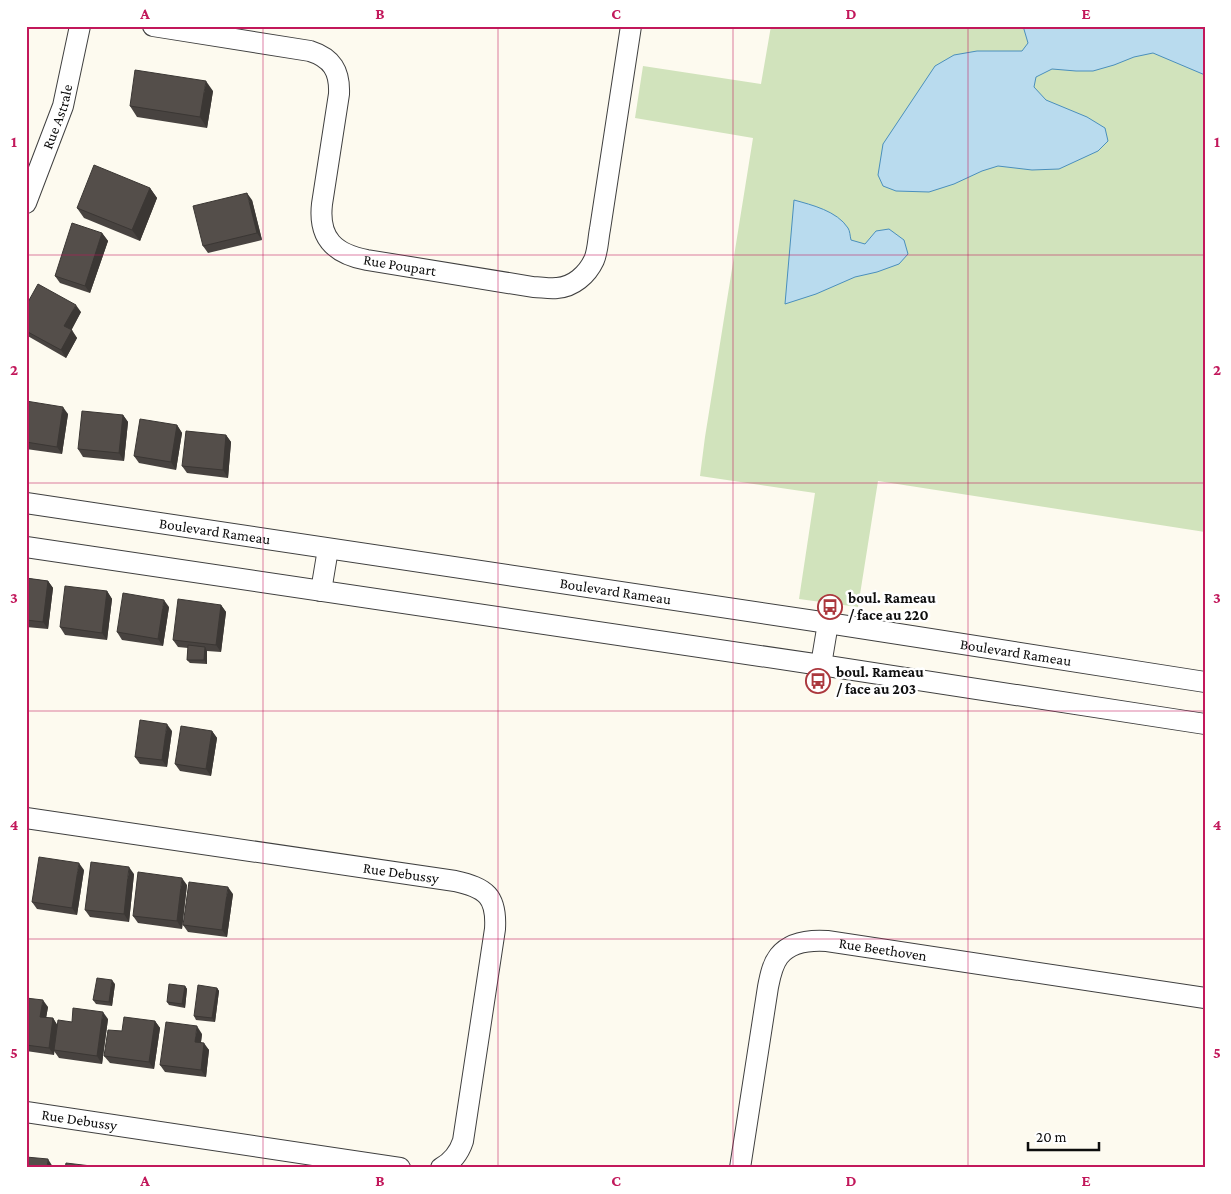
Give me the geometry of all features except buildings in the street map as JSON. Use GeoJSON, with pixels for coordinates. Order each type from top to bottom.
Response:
{"type":"FeatureCollection","features":[{"type":"Feature","properties":{"kind":"street","name":"Rue Astrale"},"geometry":{"type":"LineString","coordinates":[[26,203],[63,106],[80,26]]}},
{"type":"Feature","properties":{"kind":"street","name":"Rue Poupart"},"geometry":{"type":"LineString","coordinates":[[153,26],[310,51],[328,60],[338,79],[339,94],[321,218],[324,232],[335,248],[354,258],[533,286],[557,288],[570,285],[579,279],[594,261],[631,26]]}},
{"type":"Feature","properties":{"kind":"street","name":"Boulevard Rameau"},"geometry":{"type":"LineString","coordinates":[[26,503],[828,623],[1205,682]]}},
{"type":"Feature","properties":{"kind":"street"},"geometry":{"type":"LineString","coordinates":[[26,547],[1205,724]]}},
{"type":"Feature","properties":{"kind":"street"},"geometry":{"type":"LineString","coordinates":[[321,591],[328,549]]}},
{"type":"Feature","properties":{"kind":"street"},"geometry":{"type":"LineString","coordinates":[[821,665],[828,623]]}},
{"type":"Feature","properties":{"kind":"street","name":"Rue Debussy"},"geometry":{"type":"LineString","coordinates":[[26,818],[455,881],[482,890],[494,906],[496,916],[495,929],[463,1141],[453,1159],[441,1168]]}},
{"type":"Feature","properties":{"kind":"street","name":"Rue Beethoven"},"geometry":{"type":"LineString","coordinates":[[740,1168],[772,970],[779,956],[789,947],[802,942],[814,940],[827,941],[1205,998]]}},
{"type":"Feature","properties":{"kind":"street","name":"Rue Debussy"},"geometry":{"type":"LineString","coordinates":[[26,1112],[400,1168]]}},
{"type":"Feature","properties":{"kind":"green space"},"geometry":{"type":"Polygon","coordinates":[[[771,26],[1205,26],[1205,532],[878,481],[858,607],[799,599],[815,493],[700,476],[753,138],[635,118],[643,66],[761,84],[771,26]]]}},
{"type":"Feature","properties":{"kind":"water"},"geometry":{"type":"Polygon","coordinates":[[[1023,26],[1205,26],[1205,75],[1153,53],[1134,57],[1093,71],[1052,69],[1036,77],[1034,87],[1046,100],[1087,117],[1105,128],[1108,141],[1098,151],[1059,169],[1032,170],[998,166],[929,192],[896,191],[883,186],[878,175],[883,144],[935,66],[954,55],[977,51],[1022,51],[1028,43],[1023,26]]]}},
{"type":"Feature","properties":{"kind":"water"},"geometry":{"type":"Polygon","coordinates":[[[794,200],[824,210],[837,217],[848,228],[851,240],[865,244],[876,231],[889,229],[904,240],[908,254],[899,264],[855,277],[816,294],[785,304],[794,200]]]}},
{"type":"Feature","properties":{"kind":"place","name":"boul. Rameau / face au 220"},"geometry":{"type":"Point","coordinates":[830,607]}},
{"type":"Feature","properties":{"kind":"place","name":"boul. Rameau / face au 203"},"geometry":{"type":"Point","coordinates":[818,681]}}]}
